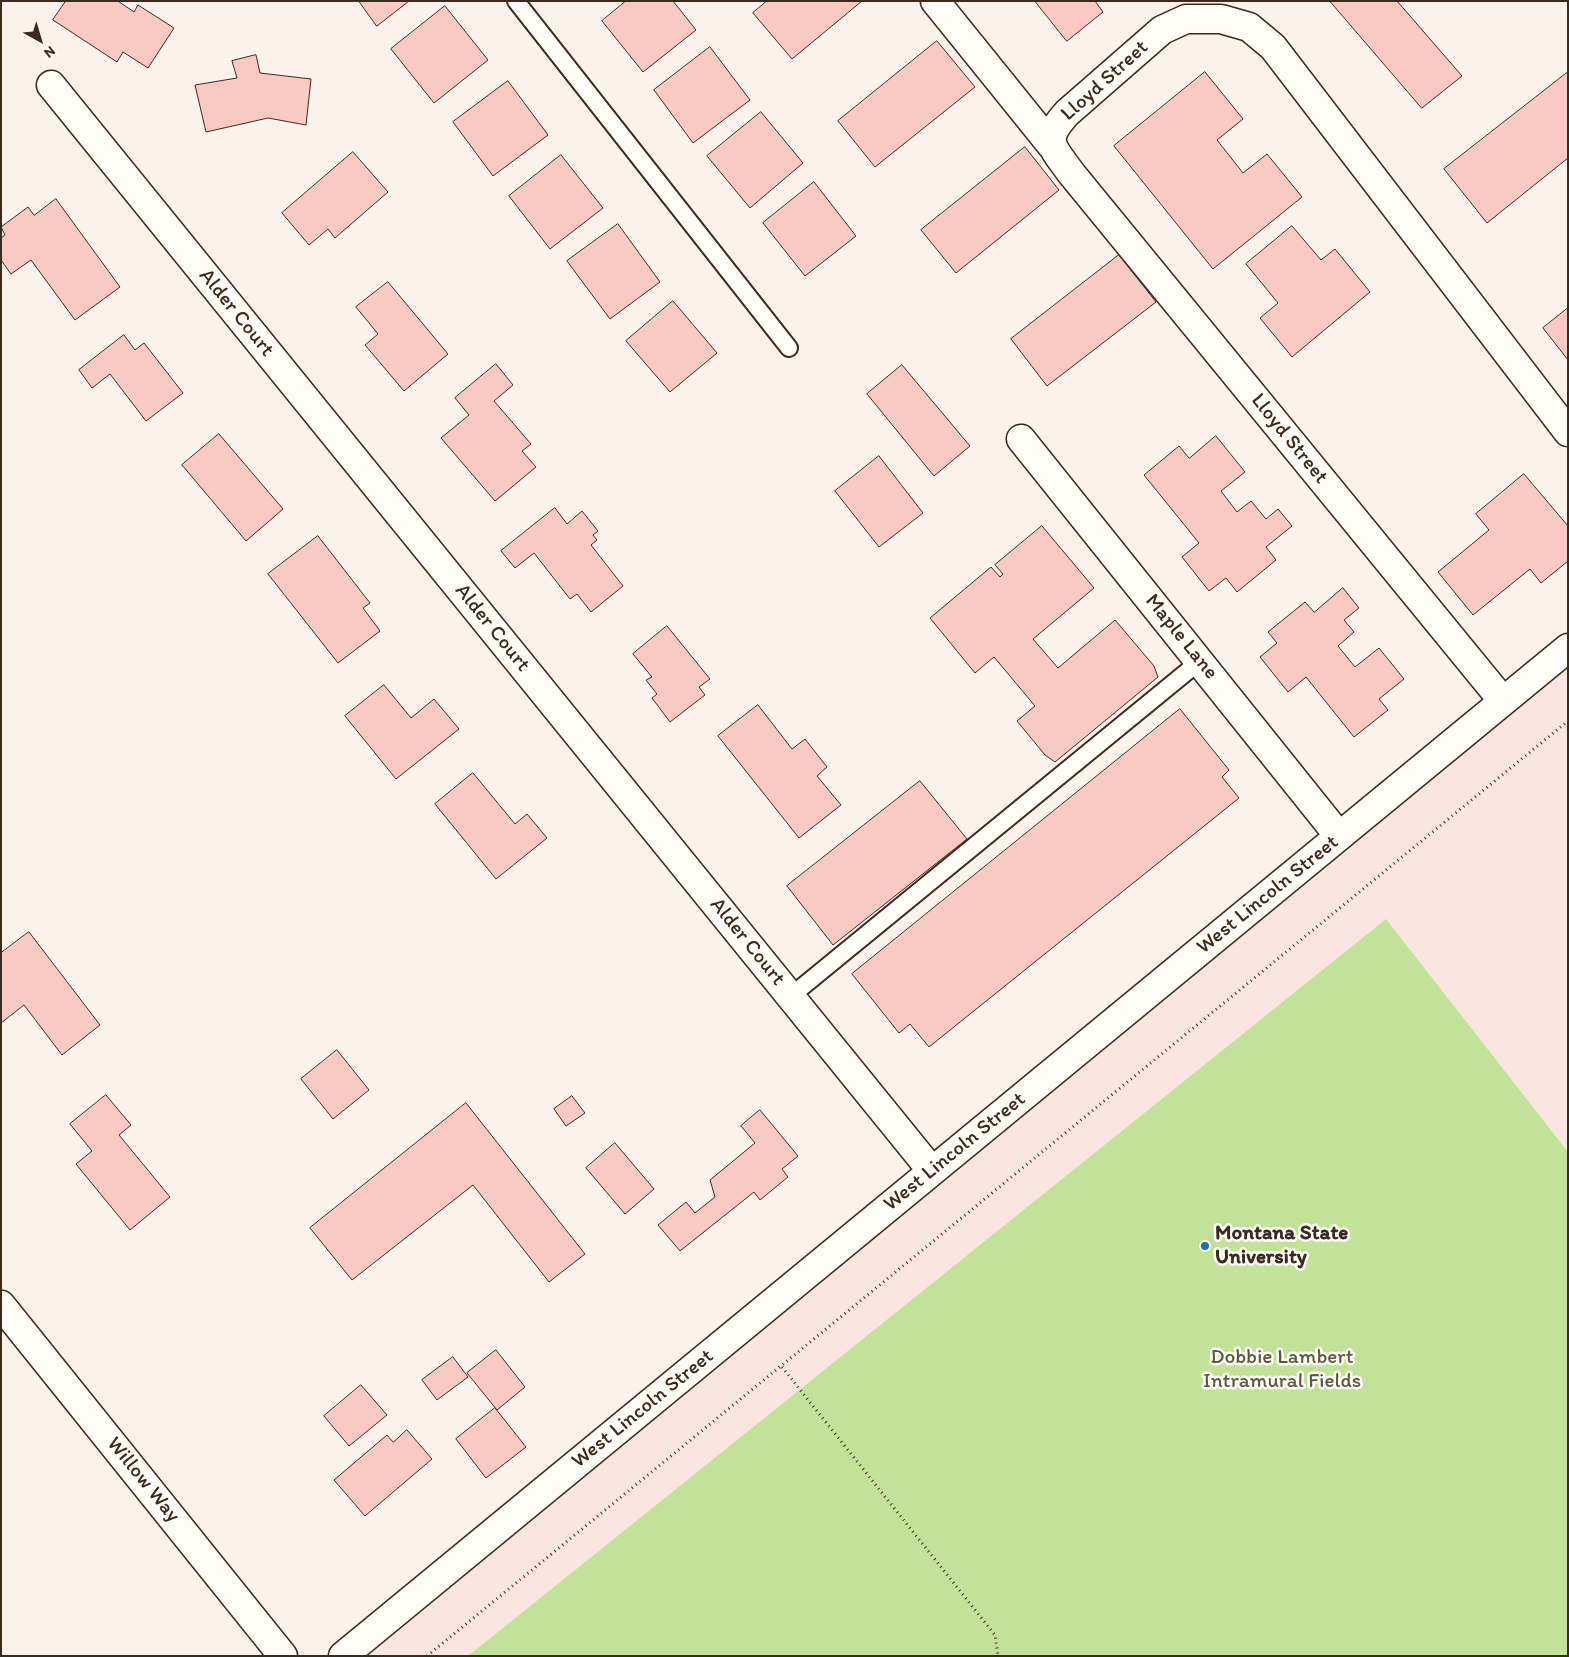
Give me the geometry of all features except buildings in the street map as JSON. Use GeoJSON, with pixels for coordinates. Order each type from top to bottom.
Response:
{"type":"FeatureCollection","features":[{"type":"Feature","properties":{"kind":"street"},"geometry":{"type":"LineString","coordinates":[[935,1],[1052,146]]}},
{"type":"Feature","properties":{"kind":"street","name":"Lloyd Street"},"geometry":{"type":"LineString","coordinates":[[1503,701],[1077,180],[1052,146],[1053,128],[1067,113],[1162,30],[1186,20],[1221,19],[1249,27],[1273,46],[1568,432]]}},
{"type":"Feature","properties":{"kind":"street","name":"Alder Court"},"geometry":{"type":"LineString","coordinates":[[51,85],[932,1171]]}},
{"type":"Feature","properties":{"kind":"street","name":"Maple Lane"},"geometry":{"type":"LineString","coordinates":[[1021,439],[1339,836]]}},
{"type":"Feature","properties":{"kind":"street","name":"West Lincoln Street"},"geometry":{"type":"LineString","coordinates":[[344,1656],[1568,648]]}},
{"type":"Feature","properties":{"kind":"street","name":"Willow Way"},"geometry":{"type":"LineString","coordinates":[[1,1305],[283,1656]]}},
{"type":"Feature","properties":{"kind":"lane"},"geometry":{"type":"LineString","coordinates":[[516,1],[789,348]]}},
{"type":"Feature","properties":{"kind":"lane"},"geometry":{"type":"LineString","coordinates":[[791,996],[1200,661]]}},
{"type":"Feature","properties":{"kind":"path"},"geometry":{"type":"LineString","coordinates":[[427,1656],[1568,721]]}},
{"type":"Feature","properties":{"kind":"path"},"geometry":{"type":"LineString","coordinates":[[782,1367],[995,1634],[998,1656]]}},
{"type":"Feature","properties":{"kind":"shaded area","name":"Dobbie Lambert Intramural Fields"},"geometry":{"type":"Polygon","coordinates":[[[1568,650],[1568,1656],[343,1656],[1568,650]]]}},
{"type":"Feature","properties":{"kind":"green space","name":"Dobbie Lambert Intramural Fields"},"geometry":{"type":"Polygon","coordinates":[[[1386,919],[1568,1152],[1568,1656],[468,1656],[1386,919]]]}},
{"type":"Feature","properties":{"kind":"place","name":"Montana State University"},"geometry":{"type":"Point","coordinates":[1205,1246]}}]}
